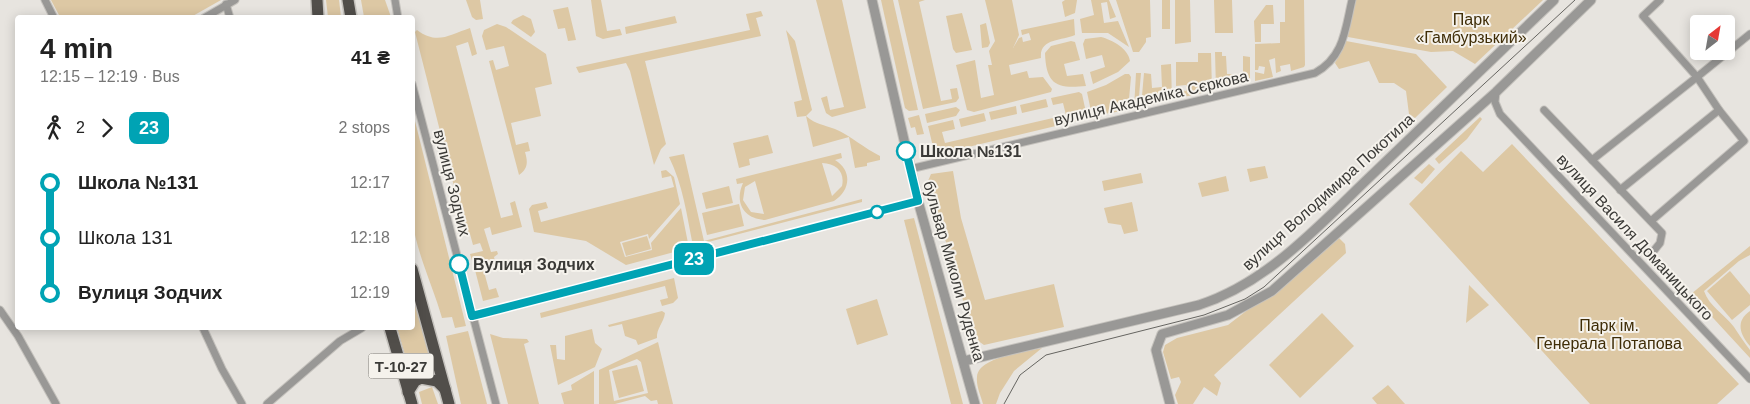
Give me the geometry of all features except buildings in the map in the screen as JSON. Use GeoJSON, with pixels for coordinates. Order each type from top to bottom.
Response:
{"type":"FeatureCollection","features":[{"type":"Feature","properties":{"kind":"highway"},"geometry":{"type":"LineString","coordinates":[[317,0],[318,15]]}},
{"type":"Feature","properties":{"kind":"highway"},"geometry":{"type":"LineString","coordinates":[[348,0],[350,15]]}},
{"type":"Feature","properties":{"kind":"highway","name":"Т-10-27"},"geometry":{"type":"LineString","coordinates":[[415,280],[449,404]]}},
{"type":"Feature","properties":{"kind":"highway","name":"Т-10-27"},"geometry":{"type":"LineString","coordinates":[[391,330],[412,404]]}},
{"type":"Feature","properties":{"kind":"highway"},"geometry":{"type":"LineString","coordinates":[[408,392],[415,381],[420,378],[436,381],[445,389]]}},
{"type":"Feature","properties":{"kind":"street"},"geometry":{"type":"LineString","coordinates":[[45,0],[52,15]]}},
{"type":"Feature","properties":{"kind":"street"},"geometry":{"type":"LineString","coordinates":[[209,15],[235,0]]}},
{"type":"Feature","properties":{"kind":"street"},"geometry":{"type":"LineString","coordinates":[[395,0],[398,15]]}},
{"type":"Feature","properties":{"kind":"street","name":"бульвар Миколи Руденка"},"geometry":{"type":"LineString","coordinates":[[872,0],[918,201],[975,404]]}},
{"type":"Feature","properties":{"kind":"street","name":"вулиця Академіка Сєркова"},"geometry":{"type":"LineString","coordinates":[[910,169],[1315,73],[1335,57],[1343,39],[1352,0]]}},
{"type":"Feature","properties":{"kind":"street","name":"вулиця Володимира Покотила"},"geometry":{"type":"LineString","coordinates":[[964,361],[1199,305],[1226,296],[1252,282],[1290,251],[1554,0]]}},
{"type":"Feature","properties":{"kind":"street"},"geometry":{"type":"LineString","coordinates":[[1170,404],[1156,350],[1158,340],[1166,332],[1228,315],[1272,291],[1496,92],[1591,0]]}},
{"type":"Feature","properties":{"kind":"street"},"geometry":{"type":"LineString","coordinates":[[1651,221],[1744,142],[1719,110],[1697,77],[1643,16],[1660,0]]}},
{"type":"Feature","properties":{"kind":"street"},"geometry":{"type":"LineString","coordinates":[[226,4],[229,15]]}},
{"type":"Feature","properties":{"kind":"street"},"geometry":{"type":"LineString","coordinates":[[1592,160],[1750,34]]}},
{"type":"Feature","properties":{"kind":"street"},"geometry":{"type":"LineString","coordinates":[[1496,92],[1496,106],[1500,114]]}},
{"type":"Feature","properties":{"kind":"street","name":"вулиця Зодчих"},"geometry":{"type":"LineString","coordinates":[[415,96],[496,404]]}},
{"type":"Feature","properties":{"kind":"street"},"geometry":{"type":"LineString","coordinates":[[1477,108],[1492,109],[1500,114]]}},
{"type":"Feature","properties":{"kind":"street"},"geometry":{"type":"LineString","coordinates":[[1544,110],[1662,233],[1662,238],[1652,253]]}},
{"type":"Feature","properties":{"kind":"street"},"geometry":{"type":"LineString","coordinates":[[1620,190],[1719,110]]}},
{"type":"Feature","properties":{"kind":"street","name":"вулиця Василя Доманицького"},"geometry":{"type":"LineString","coordinates":[[1500,114],[1750,379]]}},
{"type":"Feature","properties":{"kind":"street"},"geometry":{"type":"LineString","coordinates":[[472,316],[918,201]]}},
{"type":"Feature","properties":{"kind":"street"},"geometry":{"type":"LineString","coordinates":[[0,310],[18,336],[56,404]]}},
{"type":"Feature","properties":{"kind":"street"},"geometry":{"type":"LineString","coordinates":[[204,330],[222,369],[242,404]]}},
{"type":"Feature","properties":{"kind":"street"},"geometry":{"type":"LineString","coordinates":[[267,404],[340,341],[359,330]]}},
{"type":"Feature","properties":{"kind":"green space"},"geometry":{"type":"Polygon","coordinates":[[[51,0],[221,0],[195,15],[59,15],[51,0]]]}},
{"type":"Feature","properties":{"kind":"green space"},"geometry":{"type":"Polygon","coordinates":[[[326,0],[339,0],[341,15],[328,15],[326,0]]]}},
{"type":"Feature","properties":{"kind":"green space"},"geometry":{"type":"Polygon","coordinates":[[[361,0],[385,0],[390,15],[364,15],[361,0]]]}},
{"type":"Feature","properties":{"kind":"green space"},"geometry":{"type":"Polygon","coordinates":[[[466,0],[480,0],[483,19],[476,20],[472,17],[466,0]]]}},
{"type":"Feature","properties":{"kind":"green space"},"geometry":{"type":"Polygon","coordinates":[[[591,0],[601,0],[607,31],[620,29],[622,35],[603,39],[596,36],[591,0]]]}},
{"type":"Feature","properties":{"kind":"green space"},"geometry":{"type":"Polygon","coordinates":[[[816,0],[842,0],[866,108],[832,117],[826,113],[821,98],[827,96],[830,110],[844,107],[816,0]]]}},
{"type":"Feature","properties":{"kind":"green space"},"geometry":{"type":"Polygon","coordinates":[[[881,0],[893,0],[918,110],[909,111],[905,108],[881,0]]]}},
{"type":"Feature","properties":{"kind":"green space"},"geometry":{"type":"Polygon","coordinates":[[[898,0],[925,0],[919,2],[941,101],[952,99],[950,89],[957,88],[959,98],[956,102],[923,109],[898,0]]]}},
{"type":"Feature","properties":{"kind":"green space"},"geometry":{"type":"Polygon","coordinates":[[[985,0],[1012,0],[1019,35],[1013,48],[1019,38],[1022,37],[1023,42],[1031,40],[1029,33],[1022,35],[1021,30],[1074,19],[1075,35],[1047,44],[1041,52],[1041,58],[1009,65],[1011,75],[1027,71],[1029,78],[1043,77],[1052,89],[1051,92],[974,112],[967,110],[956,65],[975,60],[981,98],[994,95],[988,65],[992,65],[989,51],[995,41],[985,0]]]}},
{"type":"Feature","properties":{"kind":"green space"},"geometry":{"type":"Polygon","coordinates":[[[1065,0],[1077,0],[1075,13],[1065,17],[1062,2],[1065,0]]]}},
{"type":"Feature","properties":{"kind":"green space"},"geometry":{"type":"Polygon","coordinates":[[[1091,0],[1109,0],[1116,17],[1110,19],[1107,2],[1101,3],[1104,23],[1118,21],[1129,47],[1108,33],[1082,33],[1080,19],[1094,15],[1091,0]]]}},
{"type":"Feature","properties":{"kind":"green space"},"geometry":{"type":"Polygon","coordinates":[[[1116,0],[1150,0],[1151,37],[1146,38],[1146,42],[1139,52],[1133,52],[1116,0]]]}},
{"type":"Feature","properties":{"kind":"green space"},"geometry":{"type":"Polygon","coordinates":[[[1162,0],[1170,0],[1170,29],[1162,29],[1162,0]]]}},
{"type":"Feature","properties":{"kind":"green space"},"geometry":{"type":"Polygon","coordinates":[[[1175,0],[1190,0],[1191,42],[1175,44],[1175,0]]]}},
{"type":"Feature","properties":{"kind":"green space"},"geometry":{"type":"Polygon","coordinates":[[[1214,0],[1232,0],[1233,33],[1215,33],[1214,0]]]}},
{"type":"Feature","properties":{"kind":"green space"},"geometry":{"type":"Polygon","coordinates":[[[1285,0],[1304,0],[1305,65],[1291,71],[1290,64],[1280,66],[1281,71],[1276,73],[1275,58],[1269,60],[1273,77],[1255,81],[1255,72],[1264,74],[1265,67],[1259,66],[1258,70],[1255,70],[1255,44],[1280,43],[1280,22],[1285,22],[1285,0]]]}},
{"type":"Feature","properties":{"kind":"green space","name":"Парк «Гамбурзький»"},"geometry":{"type":"Polygon","coordinates":[[[1353,0],[1543,0],[1475,64],[1453,51],[1431,52],[1348,37],[1346,35],[1353,0]]]}},
{"type":"Feature","properties":{"kind":"green space"},"geometry":{"type":"Polygon","coordinates":[[[1266,5],[1273,5],[1274,24],[1261,24],[1261,42],[1255,42],[1254,21],[1266,5]]]}},
{"type":"Feature","properties":{"kind":"green space"},"geometry":{"type":"Polygon","coordinates":[[[568,7],[576,40],[568,41],[565,28],[558,29],[553,10],[568,7]]]}},
{"type":"Feature","properties":{"kind":"green space"},"geometry":{"type":"Polygon","coordinates":[[[761,11],[763,16],[756,18],[761,36],[645,61],[666,144],[661,149],[654,165],[630,71],[626,63],[579,73],[576,67],[750,30],[746,14],[761,11]]]}},
{"type":"Feature","properties":{"kind":"green space"},"geometry":{"type":"Polygon","coordinates":[[[962,13],[972,50],[956,53],[953,49],[946,16],[962,13]]]}},
{"type":"Feature","properties":{"kind":"green space"},"geometry":{"type":"Polygon","coordinates":[[[523,15],[531,19],[535,32],[531,37],[511,23],[523,15]]]}},
{"type":"Feature","properties":{"kind":"green space"},"geometry":{"type":"Polygon","coordinates":[[[675,16],[677,23],[626,34],[625,27],[675,16]]]}},
{"type":"Feature","properties":{"kind":"green space"},"geometry":{"type":"Polygon","coordinates":[[[986,23],[990,43],[988,47],[982,48],[980,25],[986,23]]]}},
{"type":"Feature","properties":{"kind":"green space"},"geometry":{"type":"Polygon","coordinates":[[[497,24],[506,27],[546,54],[552,84],[535,88],[541,116],[511,123],[516,145],[528,142],[530,151],[525,152],[526,165],[519,175],[489,61],[493,60],[496,70],[509,66],[504,46],[486,50],[482,36],[484,30],[497,24]]]}},
{"type":"Feature","properties":{"kind":"green space"},"geometry":{"type":"Polygon","coordinates":[[[470,28],[477,54],[472,56],[468,42],[456,46],[501,218],[513,215],[510,203],[515,201],[522,227],[492,235],[490,227],[484,229],[491,252],[497,251],[498,254],[494,257],[495,261],[474,267],[470,254],[483,251],[480,243],[473,245],[470,234],[465,230],[415,32],[417,30],[424,35],[437,38],[449,36],[470,28]]]}},
{"type":"Feature","properties":{"kind":"green space"},"geometry":{"type":"Polygon","coordinates":[[[786,30],[795,41],[812,110],[806,116],[797,117],[794,102],[802,100],[786,30]]]}},
{"type":"Feature","properties":{"kind":"green space"},"geometry":{"type":"Polygon","coordinates":[[[1101,37],[1123,48],[1130,61],[1118,72],[1093,84],[1090,72],[1105,67],[1102,55],[1086,59],[1083,44],[1085,39],[1101,37]]]}},
{"type":"Feature","properties":{"kind":"green space"},"geometry":{"type":"Polygon","coordinates":[[[1071,41],[1075,42],[1080,60],[1064,64],[1067,76],[1083,74],[1086,86],[1068,87],[1055,83],[1048,72],[1045,53],[1051,46],[1071,41]]]}},
{"type":"Feature","properties":{"kind":"green space"},"geometry":{"type":"Polygon","coordinates":[[[1346,41],[1416,54],[1447,87],[1415,118],[1409,114],[1406,91],[1394,83],[1379,83],[1369,61],[1339,69],[1335,63],[1346,41]]]}},
{"type":"Feature","properties":{"kind":"green space"},"geometry":{"type":"Polygon","coordinates":[[[1215,52],[1222,52],[1222,56],[1226,56],[1227,74],[1243,74],[1243,56],[1250,57],[1250,82],[1216,89],[1215,52]]]}},
{"type":"Feature","properties":{"kind":"green space"},"geometry":{"type":"Polygon","coordinates":[[[1198,53],[1211,53],[1212,90],[1208,91],[1209,80],[1201,81],[1204,92],[1198,94],[1197,90],[1192,91],[1193,95],[1178,98],[1176,89],[1186,91],[1186,85],[1176,86],[1176,62],[1198,62],[1198,53]]]}},
{"type":"Feature","properties":{"kind":"green space"},"geometry":{"type":"Polygon","coordinates":[[[1171,64],[1172,100],[1141,107],[1144,73],[1151,74],[1152,88],[1162,87],[1161,65],[1171,64]]]}},
{"type":"Feature","properties":{"kind":"green space"},"geometry":{"type":"Polygon","coordinates":[[[1136,73],[1141,73],[1138,108],[1134,108],[1136,73]]]}},
{"type":"Feature","properties":{"kind":"green space"},"geometry":{"type":"Polygon","coordinates":[[[1125,74],[1129,74],[1131,77],[1128,110],[1092,116],[1087,92],[1106,85],[1125,74]]]}},
{"type":"Feature","properties":{"kind":"green space"},"geometry":{"type":"Polygon","coordinates":[[[1079,92],[1082,94],[1087,117],[1085,119],[935,155],[928,126],[953,120],[955,129],[942,132],[945,143],[1066,115],[1063,103],[1053,105],[1051,98],[1079,92]]]}},
{"type":"Feature","properties":{"kind":"green space"},"geometry":{"type":"Polygon","coordinates":[[[1046,99],[1048,107],[1022,113],[1020,105],[1046,99]]]}},
{"type":"Feature","properties":{"kind":"green space"},"geometry":{"type":"Polygon","coordinates":[[[1016,106],[1017,114],[991,120],[989,112],[1016,106]]]}},
{"type":"Feature","properties":{"kind":"green space"},"geometry":{"type":"Polygon","coordinates":[[[956,107],[960,110],[956,116],[927,123],[925,114],[956,107]]]}},
{"type":"Feature","properties":{"kind":"green space"},"geometry":{"type":"Polygon","coordinates":[[[984,113],[986,121],[961,127],[959,119],[984,113]]]}},
{"type":"Feature","properties":{"kind":"green space"},"geometry":{"type":"Polygon","coordinates":[[[919,115],[924,134],[917,135],[915,127],[911,128],[908,118],[919,115]]]}},
{"type":"Feature","properties":{"kind":"green space"},"geometry":{"type":"Polygon","coordinates":[[[806,116],[817,123],[847,135],[880,156],[880,160],[867,163],[867,166],[855,168],[849,137],[813,147],[806,116]]]}},
{"type":"Feature","properties":{"kind":"green space"},"geometry":{"type":"Polygon","coordinates":[[[1480,117],[1482,119],[1467,139],[1439,164],[1435,159],[1480,117]]]}},
{"type":"Feature","properties":{"kind":"green space"},"geometry":{"type":"Polygon","coordinates":[[[415,121],[466,326],[455,328],[452,317],[442,318],[415,235],[415,121]]]}},
{"type":"Feature","properties":{"kind":"green space"},"geometry":{"type":"Polygon","coordinates":[[[768,135],[773,153],[749,159],[750,165],[739,168],[733,143],[768,135]]]}},
{"type":"Feature","properties":{"kind":"green space","name":"Парк ім. Генерала Потапова"},"geometry":{"type":"Polygon","coordinates":[[[1512,144],[1739,384],[1717,404],[1590,404],[1409,204],[1461,151],[1483,172],[1512,144]]]}},
{"type":"Feature","properties":{"kind":"green space"},"geometry":{"type":"Polygon","coordinates":[[[841,153],[842,158],[835,160],[845,170],[847,175],[846,187],[834,201],[765,220],[751,217],[743,209],[740,203],[740,190],[743,183],[737,184],[736,179],[841,153]],[[822,163],[832,196],[842,186],[841,173],[836,167],[822,163]],[[755,181],[745,187],[743,200],[751,212],[764,214],[755,181]]]}},
{"type":"Feature","properties":{"kind":"green space"},"geometry":{"type":"Polygon","coordinates":[[[684,154],[704,241],[862,199],[862,202],[693,246],[681,190],[669,157],[684,154]]]}},
{"type":"Feature","properties":{"kind":"green space"},"geometry":{"type":"Polygon","coordinates":[[[1429,164],[1435,169],[1422,184],[1414,178],[1429,164]]]}},
{"type":"Feature","properties":{"kind":"green space"},"geometry":{"type":"Polygon","coordinates":[[[1265,166],[1268,178],[1250,182],[1247,169],[1265,166]]]}},
{"type":"Feature","properties":{"kind":"green space"},"geometry":{"type":"Polygon","coordinates":[[[666,170],[674,177],[680,204],[649,239],[648,234],[620,242],[625,257],[652,250],[651,243],[681,208],[689,248],[626,265],[586,241],[534,232],[529,209],[532,205],[546,202],[548,208],[538,211],[541,222],[674,187],[671,176],[662,178],[661,171],[666,170]]]}},
{"type":"Feature","properties":{"kind":"green space"},"geometry":{"type":"Polygon","coordinates":[[[953,171],[961,218],[985,300],[1054,284],[1064,327],[984,345],[974,338],[928,181],[931,174],[953,171]]]}},
{"type":"Feature","properties":{"kind":"green space"},"geometry":{"type":"Polygon","coordinates":[[[1141,173],[1143,183],[1104,191],[1102,181],[1141,173]]]}},
{"type":"Feature","properties":{"kind":"green space"},"geometry":{"type":"Polygon","coordinates":[[[1226,176],[1229,191],[1202,197],[1198,183],[1226,176]]]}},
{"type":"Feature","properties":{"kind":"green space"},"geometry":{"type":"Polygon","coordinates":[[[729,186],[733,203],[706,209],[702,193],[729,186]]]}},
{"type":"Feature","properties":{"kind":"green space"},"geometry":{"type":"Polygon","coordinates":[[[1132,202],[1138,231],[1124,234],[1121,225],[1108,223],[1104,208],[1132,202]]]}},
{"type":"Feature","properties":{"kind":"green space"},"geometry":{"type":"Polygon","coordinates":[[[739,204],[744,226],[707,235],[702,213],[739,204]]]}},
{"type":"Feature","properties":{"kind":"green space"},"geometry":{"type":"Polygon","coordinates":[[[914,218],[963,404],[951,404],[904,220],[914,218]]]}},
{"type":"Feature","properties":{"kind":"green space"},"geometry":{"type":"Polygon","coordinates":[[[1336,235],[1345,244],[1346,253],[1214,375],[1221,383],[1217,396],[1204,387],[1193,404],[1178,404],[1175,395],[1181,382],[1179,377],[1171,379],[1163,352],[1165,345],[1177,338],[1228,325],[1276,288],[1336,235]]]}},
{"type":"Feature","properties":{"kind":"green space"},"geometry":{"type":"Polygon","coordinates":[[[647,236],[651,249],[626,256],[622,243],[647,236]]]}},
{"type":"Feature","properties":{"kind":"green space"},"geometry":{"type":"Polygon","coordinates":[[[1750,246],[1750,255],[1739,261],[1704,291],[1709,301],[1730,322],[1750,350],[1750,358],[1691,294],[1750,246]]]}},
{"type":"Feature","properties":{"kind":"green space"},"geometry":{"type":"Polygon","coordinates":[[[483,268],[489,290],[496,288],[499,297],[483,301],[475,270],[483,268]]]}},
{"type":"Feature","properties":{"kind":"green space"},"geometry":{"type":"Polygon","coordinates":[[[1730,271],[1750,295],[1750,305],[1732,320],[1707,291],[1730,271]]]}},
{"type":"Feature","properties":{"kind":"green space"},"geometry":{"type":"Polygon","coordinates":[[[674,278],[678,298],[673,303],[662,306],[660,300],[668,298],[665,286],[541,318],[540,313],[674,278]]]}},
{"type":"Feature","properties":{"kind":"green space"},"geometry":{"type":"Polygon","coordinates":[[[1469,285],[1489,305],[1466,323],[1469,285]]]}},
{"type":"Feature","properties":{"kind":"green space"},"geometry":{"type":"Polygon","coordinates":[[[877,299],[888,335],[857,345],[846,309],[877,299]]]}},
{"type":"Feature","properties":{"kind":"green space"},"geometry":{"type":"Polygon","coordinates":[[[415,303],[433,371],[420,369],[411,375],[398,330],[415,330],[415,303]]]}},
{"type":"Feature","properties":{"kind":"green space"},"geometry":{"type":"Polygon","coordinates":[[[662,311],[665,313],[657,338],[638,345],[636,340],[625,336],[622,324],[609,327],[608,325],[662,311]]]}},
{"type":"Feature","properties":{"kind":"green space"},"geometry":{"type":"Polygon","coordinates":[[[1750,311],[1750,346],[1742,333],[1741,324],[1742,319],[1750,311]]]}},
{"type":"Feature","properties":{"kind":"green space"},"geometry":{"type":"Polygon","coordinates":[[[1322,313],[1354,346],[1300,398],[1269,365],[1322,313]]]}},
{"type":"Feature","properties":{"kind":"green space"},"geometry":{"type":"Polygon","coordinates":[[[592,329],[595,343],[602,349],[595,367],[558,385],[550,345],[556,345],[557,359],[565,360],[565,336],[592,329]]]}},
{"type":"Feature","properties":{"kind":"green space"},"geometry":{"type":"Polygon","coordinates":[[[468,331],[487,404],[461,404],[446,336],[468,331]]]}},
{"type":"Feature","properties":{"kind":"green space"},"geometry":{"type":"Polygon","coordinates":[[[490,334],[503,338],[527,339],[529,342],[524,344],[539,404],[508,404],[490,334]]]}},
{"type":"Feature","properties":{"kind":"green space"},"geometry":{"type":"Polygon","coordinates":[[[658,342],[673,404],[658,404],[657,400],[651,401],[645,396],[615,404],[599,404],[599,370],[658,342]],[[637,359],[609,370],[614,401],[648,393],[641,362],[637,359]]]}},
{"type":"Feature","properties":{"kind":"green space"},"geometry":{"type":"Polygon","coordinates":[[[1042,348],[1014,371],[1000,393],[996,404],[983,404],[977,380],[979,370],[994,360],[1042,348]]]}},
{"type":"Feature","properties":{"kind":"green space"},"geometry":{"type":"Polygon","coordinates":[[[637,365],[644,391],[619,398],[612,371],[637,365]]]}},
{"type":"Feature","properties":{"kind":"green space"},"geometry":{"type":"Polygon","coordinates":[[[594,371],[594,404],[564,404],[561,393],[572,390],[571,385],[594,371]]]}},
{"type":"Feature","properties":{"kind":"green space"},"geometry":{"type":"Polygon","coordinates":[[[1388,385],[1405,404],[1377,404],[1372,398],[1388,385]]]}},
{"type":"Feature","properties":{"kind":"green space"},"geometry":{"type":"Polygon","coordinates":[[[432,387],[438,404],[422,404],[419,392],[432,387]]]}},
{"type":"Feature","properties":{"kind":"tram line"},"geometry":{"type":"LineString","coordinates":[[1004,404],[1020,375],[1046,355],[1204,315],[1245,299],[1264,287],[1575,0]]}},
{"type":"Feature","properties":{"kind":"bus line","name":"23"},"geometry":{"type":"LineString","coordinates":[[459,264],[472,316],[484,313],[918,201],[906,151]]}},
{"type":"Feature","properties":{"kind":"place","name":"Школа №131"},"geometry":{"type":"Point","coordinates":[906,151]}},
{"type":"Feature","properties":{"kind":"place","name":"Вулиця Зодчих"},"geometry":{"type":"Point","coordinates":[459,264]}}]}
